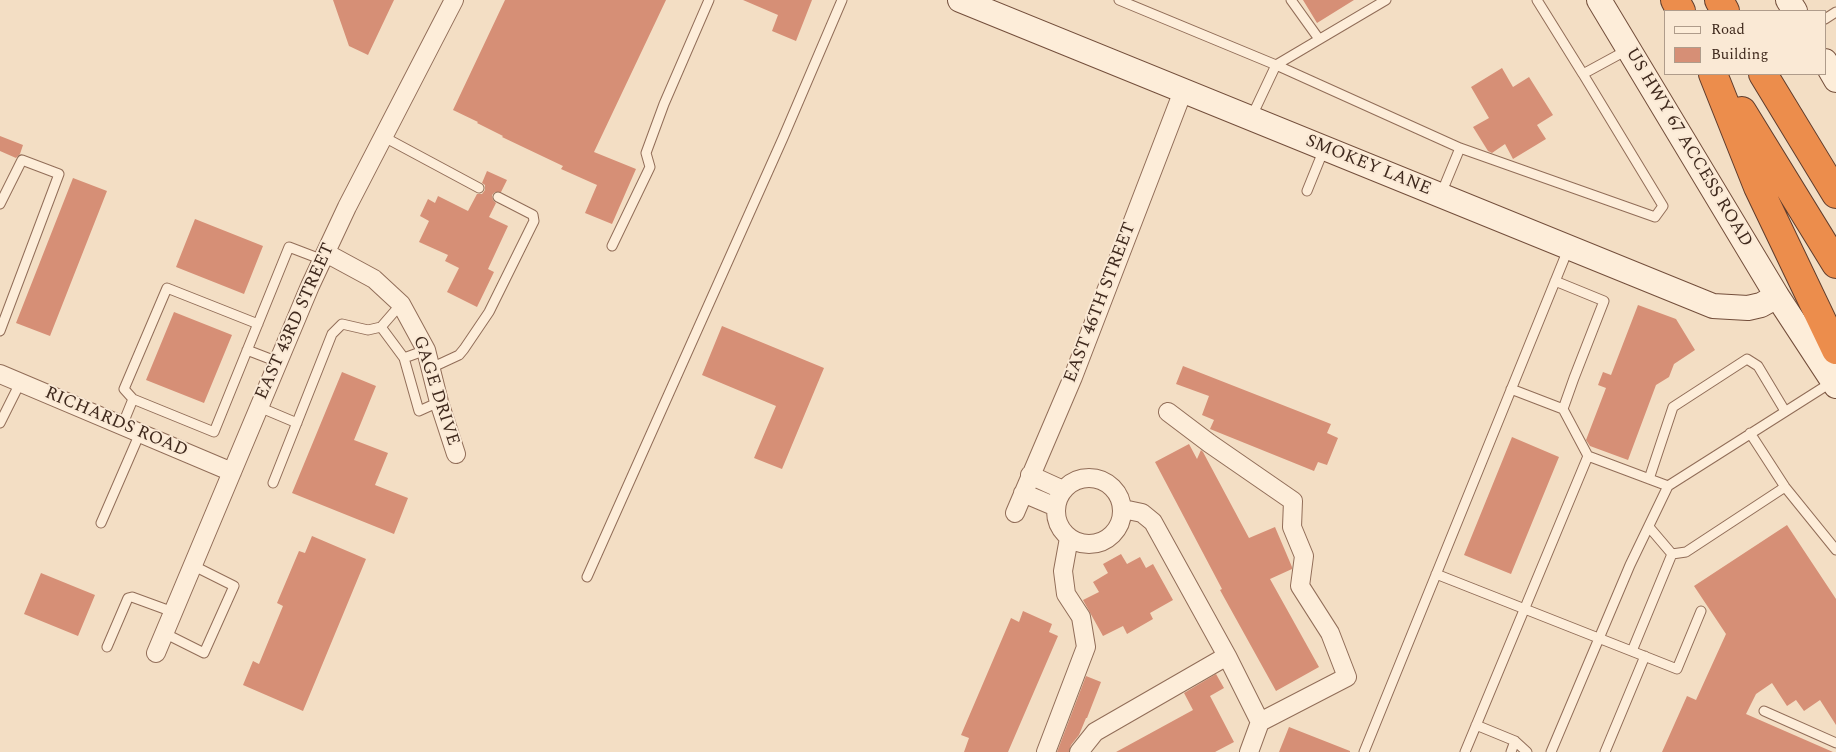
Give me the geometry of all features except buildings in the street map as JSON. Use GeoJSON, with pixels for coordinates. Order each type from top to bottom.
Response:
{"type":"FeatureCollection","features":[{"type":"Feature","properties":{"kind":"highway"},"geometry":{"type":"LineString","coordinates":[[1713,75],[1758,186],[1836,350]]}},
{"type":"Feature","properties":{"kind":"highway"},"geometry":{"type":"LineString","coordinates":[[1720,75],[1836,264]]}},
{"type":"Feature","properties":{"kind":"highway"},"geometry":{"type":"LineString","coordinates":[[1764,75],[1836,194]]}},
{"type":"Feature","properties":{"kind":"street","name":"EAST 43RD STREET"},"geometry":{"type":"LineString","coordinates":[[156,653],[324,256],[454,0]]}},
{"type":"Feature","properties":{"kind":"street","name":"SMOKEY LANE"},"geometry":{"type":"LineString","coordinates":[[960,0],[1712,306],[1748,308],[1761,305],[1777,296]]}},
{"type":"Feature","properties":{"kind":"street","name":"US HWY 67 ACCESS ROAD"},"geometry":{"type":"LineString","coordinates":[[1599,0],[1777,296],[1835,384]]}},
{"type":"Feature","properties":{"kind":"street","name":"EAST 46TH STREET"},"geometry":{"type":"LineString","coordinates":[[1015,513],[1073,377],[1183,91]]}},
{"type":"Feature","properties":{"kind":"street","name":"GAGE DRIVE"},"geometry":{"type":"LineString","coordinates":[[324,256],[374,279],[401,304],[426,350],[456,454]]}},
{"type":"Feature","properties":{"kind":"street","name":"RICHARDS ROAD"},"geometry":{"type":"LineString","coordinates":[[0,374],[232,472]]}},
{"type":"Feature","properties":{"kind":"street"},"geometry":{"type":"LineString","coordinates":[[1168,412],[1293,501],[1292,527],[1304,556],[1300,586],[1330,633],[1347,677],[1260,722],[1249,752]]}},
{"type":"Feature","properties":{"kind":"street"},"geometry":{"type":"LineString","coordinates":[[1030,475],[1063,490]]}},
{"type":"Feature","properties":{"kind":"street"},"geometry":{"type":"LineString","coordinates":[[1082,478],[1094,478],[1104,481],[1113,488],[1120,498],[1123,509],[1118,529],[1101,543],[1080,544],[1069,538],[1059,526],[1056,517],[1058,498],[1063,490],[1072,482],[1082,478]]}},
{"type":"Feature","properties":{"kind":"street"},"geometry":{"type":"LineString","coordinates":[[1023,493],[1056,508]]}},
{"type":"Feature","properties":{"kind":"street"},"geometry":{"type":"LineString","coordinates":[[1123,509],[1142,513],[1153,522],[1227,656],[1260,722]]}},
{"type":"Feature","properties":{"kind":"street"},"geometry":{"type":"LineString","coordinates":[[1046,752],[1086,646],[1081,617],[1066,594],[1063,571],[1069,538]]}},
{"type":"Feature","properties":{"kind":"street"},"geometry":{"type":"LineString","coordinates":[[1079,752],[1095,732],[1227,656]]}},
{"type":"Feature","properties":{"kind":"lane"},"geometry":{"type":"LineString","coordinates":[[612,246],[650,167],[646,153],[664,104],[709,0]]}},
{"type":"Feature","properties":{"kind":"lane"},"geometry":{"type":"LineString","coordinates":[[587,577],[783,138],[842,0]]}},
{"type":"Feature","properties":{"kind":"lane"},"geometry":{"type":"LineString","coordinates":[[1119,0],[1276,65],[1460,148],[1655,217],[1663,206],[1537,0]]}},
{"type":"Feature","properties":{"kind":"lane"},"geometry":{"type":"LineString","coordinates":[[1291,0],[1319,40]]}},
{"type":"Feature","properties":{"kind":"lane"},"geometry":{"type":"LineString","coordinates":[[1251,118],[1276,65],[1386,0]]}},
{"type":"Feature","properties":{"kind":"lane"},"geometry":{"type":"LineString","coordinates":[[1583,74],[1629,49]]}},
{"type":"Feature","properties":{"kind":"lane"},"geometry":{"type":"LineString","coordinates":[[384,137],[479,188]]}},
{"type":"Feature","properties":{"kind":"lane"},"geometry":{"type":"LineString","coordinates":[[1307,191],[1324,148]]}},
{"type":"Feature","properties":{"kind":"lane"},"geometry":{"type":"LineString","coordinates":[[1441,196],[1460,148]]}},
{"type":"Feature","properties":{"kind":"lane"},"geometry":{"type":"LineString","coordinates":[[0,204],[22,160],[59,174],[0,331]]}},
{"type":"Feature","properties":{"kind":"lane"},"geometry":{"type":"LineString","coordinates":[[431,368],[459,355],[464,349],[489,312],[534,221],[533,215],[498,197]]}},
{"type":"Feature","properties":{"kind":"lane"},"geometry":{"type":"LineString","coordinates":[[258,324],[167,288],[124,389],[133,399],[214,432],[247,350],[258,324],[289,247],[324,256]]}},
{"type":"Feature","properties":{"kind":"lane"},"geometry":{"type":"LineString","coordinates":[[1364,752],[1569,247]]}},
{"type":"Feature","properties":{"kind":"lane"},"geometry":{"type":"LineString","coordinates":[[1555,281],[1604,302],[1563,409]]}},
{"type":"Feature","properties":{"kind":"lane"},"geometry":{"type":"LineString","coordinates":[[273,483],[332,334],[342,324],[368,330],[382,327],[401,304]]}},
{"type":"Feature","properties":{"kind":"lane"},"geometry":{"type":"LineString","coordinates":[[382,327],[404,358],[419,412],[440,402]]}},
{"type":"Feature","properties":{"kind":"lane"},"geometry":{"type":"LineString","coordinates":[[247,350],[278,362]]}},
{"type":"Feature","properties":{"kind":"lane"},"geometry":{"type":"LineString","coordinates":[[404,358],[426,350]]}},
{"type":"Feature","properties":{"kind":"lane"},"geometry":{"type":"LineString","coordinates":[[1649,479],[1673,407],[1747,359],[1758,366],[1785,411]]}},
{"type":"Feature","properties":{"kind":"lane"},"geometry":{"type":"LineString","coordinates":[[0,423],[20,383]]}},
{"type":"Feature","properties":{"kind":"lane"},"geometry":{"type":"LineString","coordinates":[[1551,752],[1630,565],[1668,486],[1785,411],[1835,384]]}},
{"type":"Feature","properties":{"kind":"lane"},"geometry":{"type":"LineString","coordinates":[[1511,389],[1563,409],[1588,456],[1668,486]]}},
{"type":"Feature","properties":{"kind":"lane"},"geometry":{"type":"LineString","coordinates":[[122,426],[133,399]]}},
{"type":"Feature","properties":{"kind":"lane"},"geometry":{"type":"LineString","coordinates":[[259,407],[297,423]]}},
{"type":"Feature","properties":{"kind":"lane"},"geometry":{"type":"LineString","coordinates":[[101,524],[140,433]]}},
{"type":"Feature","properties":{"kind":"lane"},"geometry":{"type":"LineString","coordinates":[[1750,433],[1785,487],[1836,550]]}},
{"type":"Feature","properties":{"kind":"lane"},"geometry":{"type":"LineString","coordinates":[[1465,752],[1588,456]]}},
{"type":"Feature","properties":{"kind":"lane"},"geometry":{"type":"LineString","coordinates":[[1672,554],[1686,552],[1785,487]]}},
{"type":"Feature","properties":{"kind":"lane"},"geometry":{"type":"LineString","coordinates":[[1649,526],[1672,554]]}},
{"type":"Feature","properties":{"kind":"lane"},"geometry":{"type":"LineString","coordinates":[[1632,651],[1672,554]]}},
{"type":"Feature","properties":{"kind":"lane"},"geometry":{"type":"LineString","coordinates":[[164,632],[204,653],[234,586],[192,565]]}},
{"type":"Feature","properties":{"kind":"lane"},"geometry":{"type":"LineString","coordinates":[[1436,574],[1677,669],[1701,611]]}},
{"type":"Feature","properties":{"kind":"lane"},"geometry":{"type":"LineString","coordinates":[[107,647],[128,598],[132,597],[173,612]]}},
{"type":"Feature","properties":{"kind":"lane"},"geometry":{"type":"LineString","coordinates":[[1605,752],[1645,656]]}},
{"type":"Feature","properties":{"kind":"lane"},"geometry":{"type":"LineString","coordinates":[[1764,711],[1836,743]]}},
{"type":"Feature","properties":{"kind":"lane"},"geometry":{"type":"LineString","coordinates":[[1476,725],[1515,741],[1527,752]]}},
{"type":"Feature","properties":{"kind":"lane"},"geometry":{"type":"LineString","coordinates":[[1511,752],[1515,741]]}}]}
